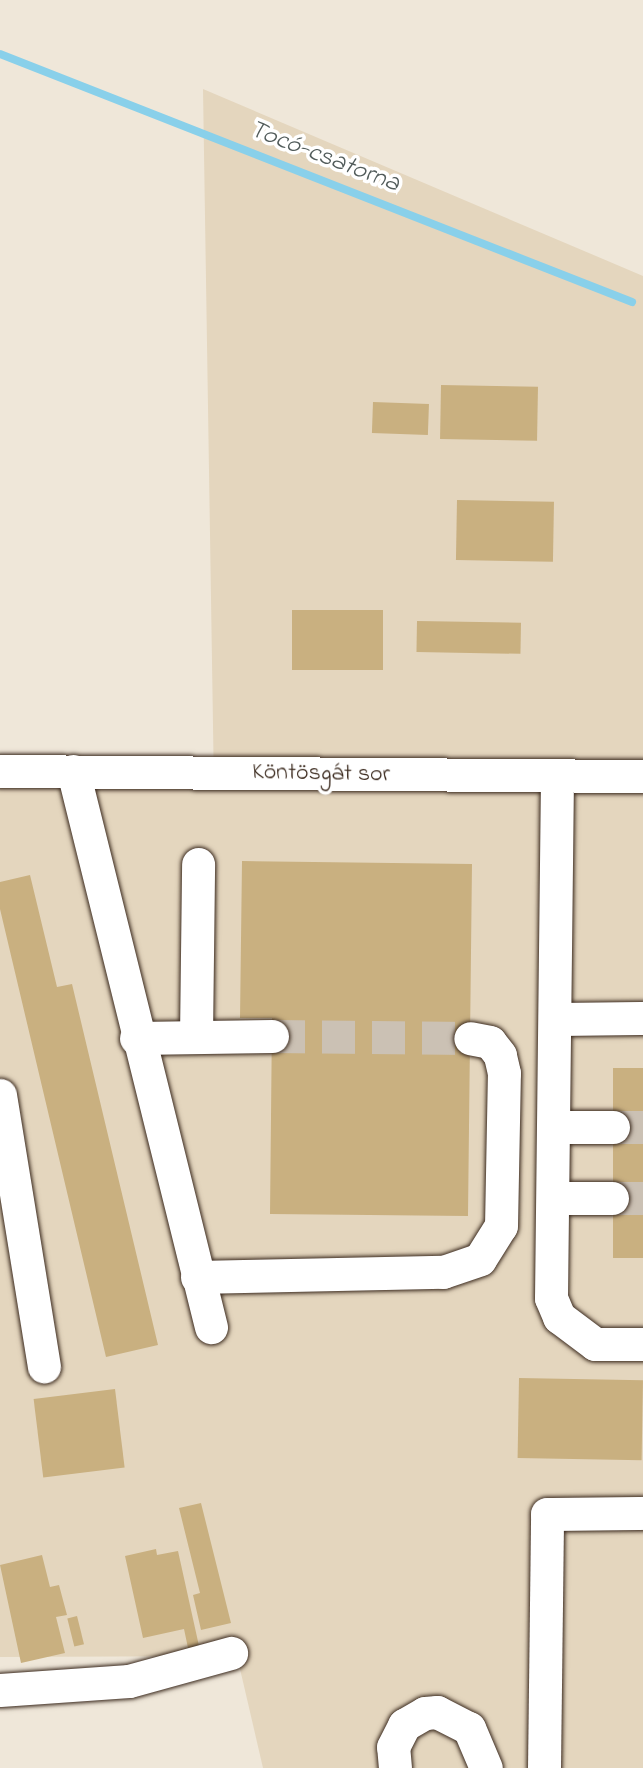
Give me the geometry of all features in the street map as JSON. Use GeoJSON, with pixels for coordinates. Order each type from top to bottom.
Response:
{"type":"FeatureCollection","features":[{"type":"Feature","properties":{"kind":"street","name":"Köntösgát sor"},"geometry":{"type":"LineString","coordinates":[[0,771],[643,776]]}},
{"type":"Feature","properties":{"kind":"street"},"geometry":{"type":"LineString","coordinates":[[73,771],[136,1038],[211,1328]]}},
{"type":"Feature","properties":{"kind":"street"},"geometry":{"type":"LineString","coordinates":[[556,777],[551,1298],[559,1317],[595,1344],[643,1344]]}},
{"type":"Feature","properties":{"kind":"street"},"geometry":{"type":"LineString","coordinates":[[196,1037],[198,864]]}},
{"type":"Feature","properties":{"kind":"street"},"geometry":{"type":"LineString","coordinates":[[555,1019],[643,1018]]}},
{"type":"Feature","properties":{"kind":"street"},"geometry":{"type":"LineString","coordinates":[[136,1038],[272,1035]]}},
{"type":"Feature","properties":{"kind":"street"},"geometry":{"type":"LineString","coordinates":[[197,1277],[443,1272],[480,1259],[501,1226],[504,1073],[500,1055],[490,1042],[470,1038]]}},
{"type":"Feature","properties":{"kind":"street"},"geometry":{"type":"LineString","coordinates":[[0,1095],[14,1268],[44,1366]]}},
{"type":"Feature","properties":{"kind":"street"},"geometry":{"type":"LineString","coordinates":[[554,1127],[613,1127]]}},
{"type":"Feature","properties":{"kind":"street"},"geometry":{"type":"LineString","coordinates":[[553,1198],[612,1198]]}},
{"type":"Feature","properties":{"kind":"street"},"geometry":{"type":"LineString","coordinates":[[544,1768],[547,1514],[643,1513]]}},
{"type":"Feature","properties":{"kind":"street"},"geometry":{"type":"LineString","coordinates":[[0,1690],[128,1681],[231,1653]]}},
{"type":"Feature","properties":{"kind":"street"},"geometry":{"type":"LineString","coordinates":[[395,1768],[393,1747],[404,1725],[425,1713],[437,1712],[469,1728],[486,1768]]}},
{"type":"Feature","properties":{"kind":"shaded area"},"geometry":{"type":"Polygon","coordinates":[[[203,89],[643,276],[643,1768],[263,1768],[237,1656],[0,1657],[0,788],[214,789],[203,89]]]}},
{"type":"Feature","properties":{"kind":"building"},"geometry":{"type":"Polygon","coordinates":[[[441,385],[538,387],[537,441],[440,439],[441,385]]]}},
{"type":"Feature","properties":{"kind":"building"},"geometry":{"type":"Polygon","coordinates":[[[373,402],[429,404],[428,435],[372,433],[373,402]]]}},
{"type":"Feature","properties":{"kind":"building"},"geometry":{"type":"Polygon","coordinates":[[[457,500],[554,502],[553,562],[456,560],[457,500]]]}},
{"type":"Feature","properties":{"kind":"building"},"geometry":{"type":"Polygon","coordinates":[[[292,610],[383,610],[383,670],[292,670],[292,610]]]}},
{"type":"Feature","properties":{"kind":"building"},"geometry":{"type":"Polygon","coordinates":[[[417,621],[521,623],[520,654],[416,652],[417,621]]]}},
{"type":"Feature","properties":{"kind":"building"},"geometry":{"type":"Polygon","coordinates":[[[242,861],[472,864],[468,1216],[270,1214],[272,1018],[240,1018],[242,861]]]}},
{"type":"Feature","properties":{"kind":"building"},"geometry":{"type":"Polygon","coordinates":[[[30,875],[57,987],[72,984],[158,1345],[106,1357],[0,909],[0,882],[30,875]]]}},
{"type":"Feature","properties":{"kind":"building"},"geometry":{"type":"Polygon","coordinates":[[[613,1068],[643,1068],[643,1258],[613,1258],[613,1068]]]}},
{"type":"Feature","properties":{"kind":"building"},"geometry":{"type":"Polygon","coordinates":[[[519,1378],[643,1380],[642,1460],[518,1458],[519,1378]]]}},
{"type":"Feature","properties":{"kind":"building"},"geometry":{"type":"Polygon","coordinates":[[[115,1389],[125,1467],[43,1477],[34,1399],[115,1389]]]}},
{"type":"Feature","properties":{"kind":"building"},"geometry":{"type":"Polygon","coordinates":[[[201,1503],[231,1623],[201,1630],[193,1595],[200,1593],[179,1508],[201,1503]]]}},
{"type":"Feature","properties":{"kind":"building"},"geometry":{"type":"Polygon","coordinates":[[[156,1549],[157,1555],[178,1551],[199,1646],[188,1648],[184,1629],[143,1638],[125,1556],[156,1549]]]}},
{"type":"Feature","properties":{"kind":"building"},"geometry":{"type":"Polygon","coordinates":[[[42,1555],[50,1587],[59,1585],[67,1615],[56,1617],[65,1653],[21,1663],[0,1565],[42,1555]]]}},
{"type":"Feature","properties":{"kind":"building"},"geometry":{"type":"Polygon","coordinates":[[[77,1616],[84,1644],[74,1647],[67,1618],[77,1616]]]}},
{"type":"Feature","properties":{"kind":"waterway","name":"Tocó-csatorna"},"geometry":{"type":"LineString","coordinates":[[0,54],[632,302]]}},
{"type":"Feature","properties":{"kind":"tunnel"},"geometry":{"type":"LineString","coordinates":[[272,1036],[470,1038]]}},
{"type":"Feature","properties":{"kind":"tunnel"},"geometry":{"type":"LineString","coordinates":[[613,1127],[643,1127]]}},
{"type":"Feature","properties":{"kind":"tunnel"},"geometry":{"type":"LineString","coordinates":[[612,1198],[643,1198]]}}]}
